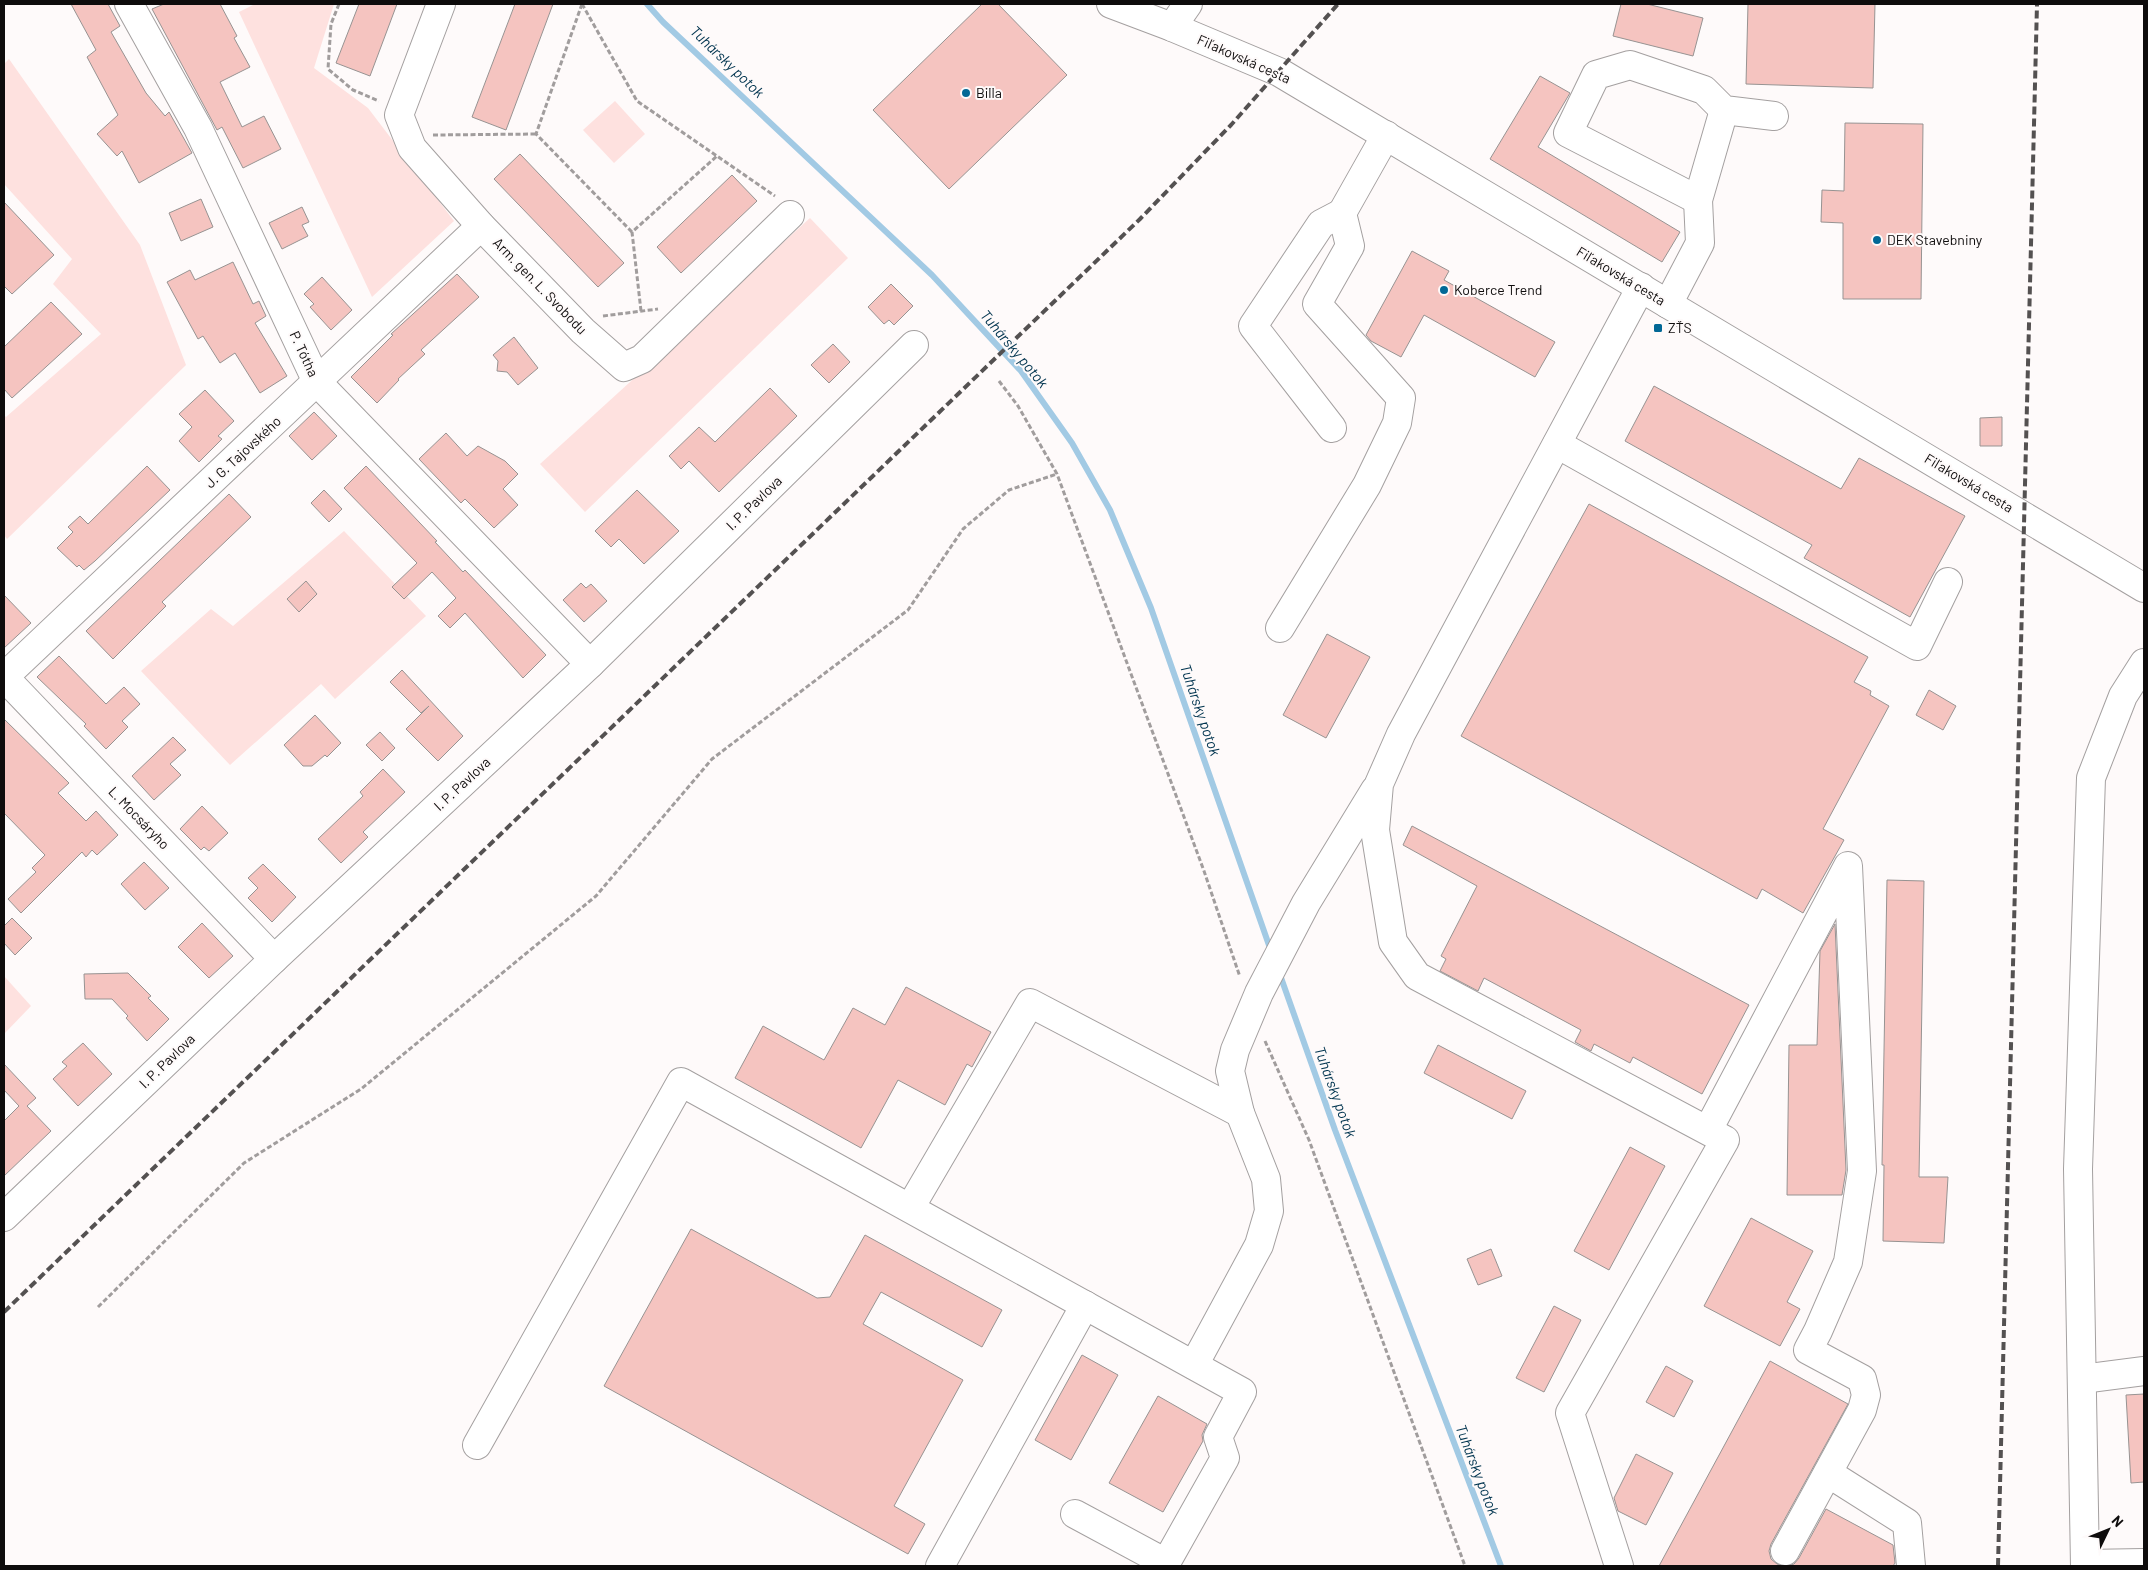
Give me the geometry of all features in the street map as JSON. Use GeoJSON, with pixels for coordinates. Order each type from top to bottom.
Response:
{"type":"FeatureCollection","features":[{"type":"Feature","properties":{"kind":"street","name":"P. Tótha"},"geometry":{"type":"LineString","coordinates":[[129,4],[198,128],[317,382],[590,664]]}},
{"type":"Feature","properties":{"kind":"street","name":"Arm. gen. L. Svobodu"},"geometry":{"type":"LineString","coordinates":[[440,4],[399,115],[412,148],[481,226],[580,327],[624,367],[642,359],[790,215]]}},
{"type":"Feature","properties":{"kind":"street","name":"Fiľakovská cesta"},"geometry":{"type":"LineString","coordinates":[[1111,4],[1172,27],[1279,72],[2144,588]]}},
{"type":"Feature","properties":{"kind":"street"},"geometry":{"type":"LineString","coordinates":[[1172,27],[1188,4]]}},
{"type":"Feature","properties":{"kind":"street"},"geometry":{"type":"LineString","coordinates":[[1698,200],[1568,133],[1596,75],[1630,65],[1704,90],[1724,110],[1774,116]]}},
{"type":"Feature","properties":{"kind":"street"},"geometry":{"type":"LineString","coordinates":[[1668,304],[1700,242],[1698,200],[1724,110]]}},
{"type":"Feature","properties":{"kind":"street"},"geometry":{"type":"LineString","coordinates":[[1332,428],[1253,326],[1321,224],[1342,213],[1386,135]]}},
{"type":"Feature","properties":{"kind":"street"},"geometry":{"type":"LineString","coordinates":[[1280,628],[1367,485],[1398,423],[1401,398],[1316,304],[1350,246],[1342,213]]}},
{"type":"Feature","properties":{"kind":"street","name":"J. G. Tajovského"},"geometry":{"type":"LineString","coordinates":[[4,677],[481,226]]}},
{"type":"Feature","properties":{"kind":"street"},"geometry":{"type":"LineString","coordinates":[[1194,1365],[1259,1245],[1269,1211],[1266,1179],[1240,1113],[1230,1070],[1235,1050],[1256,1002],[1306,903],[1379,784],[1401,734],[1641,287]]}},
{"type":"Feature","properties":{"kind":"street","name":"I. P. Pavlova"},"geometry":{"type":"LineString","coordinates":[[4,1217],[274,959],[590,664],[914,345]]}},
{"type":"Feature","properties":{"kind":"street"},"geometry":{"type":"LineString","coordinates":[[1557,444],[1917,646],[1948,582]]}},
{"type":"Feature","properties":{"kind":"street"},"geometry":{"type":"LineString","coordinates":[[2144,663],[2123,696],[2091,778],[2078,1169],[2085,1565],[2144,1563]]}},
{"type":"Feature","properties":{"kind":"street","name":"L. Mocsáryho"},"geometry":{"type":"LineString","coordinates":[[4,677],[274,959]]}},
{"type":"Feature","properties":{"kind":"street"},"geometry":{"type":"LineString","coordinates":[[1379,784],[1375,830],[1393,942],[1417,976],[1726,1140],[1570,1413],[1619,1566]]}},
{"type":"Feature","properties":{"kind":"street"},"geometry":{"type":"LineString","coordinates":[[1708,1130],[1848,866],[1862,1172],[1848,1262],[1808,1350],[1862,1379],[1866,1395],[1862,1410],[1785,1551]]}},
{"type":"Feature","properties":{"kind":"street"},"geometry":{"type":"LineString","coordinates":[[910,1208],[1030,1003],[1240,1113]]}},
{"type":"Feature","properties":{"kind":"street"},"geometry":{"type":"LineString","coordinates":[[477,1445],[681,1082],[1242,1392],[1218,1437],[1225,1458],[1166,1563],[1075,1514]]}},
{"type":"Feature","properties":{"kind":"street"},"geometry":{"type":"LineString","coordinates":[[940,1566],[1085,1305]]}},
{"type":"Feature","properties":{"kind":"street"},"geometry":{"type":"LineString","coordinates":[[2082,1380],[2144,1371]]}},
{"type":"Feature","properties":{"kind":"street"},"geometry":{"type":"LineString","coordinates":[[1828,1474],[1907,1523],[1911,1566]]}},
{"type":"Feature","properties":{"kind":"path"},"geometry":{"type":"LineString","coordinates":[[339,4],[331,24],[328,69],[353,90],[377,100]]}},
{"type":"Feature","properties":{"kind":"path"},"geometry":{"type":"LineString","coordinates":[[536,134],[582,4]]}},
{"type":"Feature","properties":{"kind":"path"},"geometry":{"type":"LineString","coordinates":[[582,4],[637,101],[785,203],[790,215]]}},
{"type":"Feature","properties":{"kind":"path"},"geometry":{"type":"LineString","coordinates":[[408,136],[536,134],[632,232],[641,311]]}},
{"type":"Feature","properties":{"kind":"path"},"geometry":{"type":"LineString","coordinates":[[632,232],[716,156]]}},
{"type":"Feature","properties":{"kind":"path"},"geometry":{"type":"LineString","coordinates":[[580,327],[600,317],[674,306],[689,314]]}},
{"type":"Feature","properties":{"kind":"path"},"geometry":{"type":"LineString","coordinates":[[999,382],[1018,406],[1057,474],[1204,871],[1309,1140],[1466,1566]]}},
{"type":"Feature","properties":{"kind":"path"},"geometry":{"type":"LineString","coordinates":[[98,1307],[244,1163],[361,1089],[596,896],[712,760],[908,610],[963,529],[1010,490],[1057,474]]}},
{"type":"Feature","properties":{"kind":"shaded area"},"geometry":{"type":"Polygon","coordinates":[[[255,4],[334,4],[314,68],[368,108],[454,221],[372,297],[239,12],[255,4]]]}},
{"type":"Feature","properties":{"kind":"shaded area"},"geometry":{"type":"Polygon","coordinates":[[[9,59],[140,245],[186,365],[7,539],[4,535],[4,415],[6,417],[101,334],[53,284],[72,259],[4,184],[4,64],[9,59]]]}},
{"type":"Feature","properties":{"kind":"shaded area"},"geometry":{"type":"Polygon","coordinates":[[[615,101],[645,134],[614,163],[583,130],[615,101]]]}},
{"type":"Feature","properties":{"kind":"shaded area"},"geometry":{"type":"Polygon","coordinates":[[[810,218],[848,258],[585,512],[540,464],[810,218]]]}},
{"type":"Feature","properties":{"kind":"shaded area"},"geometry":{"type":"Polygon","coordinates":[[[344,531],[426,616],[335,699],[321,684],[230,765],[141,671],[211,609],[233,626],[344,531]]]}},
{"type":"Feature","properties":{"kind":"shaded area"},"geometry":{"type":"Polygon","coordinates":[[[4,976],[31,1006],[4,1034],[4,976]]]}},
{"type":"Feature","properties":{"kind":"building"},"geometry":{"type":"Polygon","coordinates":[[[71,4],[108,4],[120,26],[111,32],[146,93],[165,116],[169,112],[192,153],[139,183],[122,151],[117,156],[97,134],[118,115],[87,57],[96,50],[71,4]]]}},
{"type":"Feature","properties":{"kind":"building"},"geometry":{"type":"Polygon","coordinates":[[[164,4],[220,4],[237,36],[234,38],[250,67],[220,82],[242,127],[264,116],[281,149],[243,168],[222,127],[217,130],[152,9],[164,4]]]}},
{"type":"Feature","properties":{"kind":"building"},"geometry":{"type":"Polygon","coordinates":[[[359,4],[397,4],[370,76],[336,63],[359,4]]]}},
{"type":"Feature","properties":{"kind":"building"},"geometry":{"type":"Polygon","coordinates":[[[515,4],[553,4],[506,130],[472,117],[515,4]]]}},
{"type":"Feature","properties":{"kind":"building"},"geometry":{"type":"Polygon","coordinates":[[[982,4],[998,4],[1067,75],[949,189],[873,110],[982,4]]]}},
{"type":"Feature","properties":{"kind":"building"},"geometry":{"type":"Polygon","coordinates":[[[1621,4],[1647,4],[1703,18],[1693,56],[1613,36],[1621,4]]]}},
{"type":"Feature","properties":{"kind":"building"},"geometry":{"type":"Polygon","coordinates":[[[1748,4],[1875,4],[1873,88],[1746,84],[1748,4]]]}},
{"type":"Feature","properties":{"kind":"building"},"geometry":{"type":"Polygon","coordinates":[[[1540,76],[1570,93],[1538,147],[1680,232],[1662,262],[1490,159],[1540,76]]]}},
{"type":"Feature","properties":{"kind":"building"},"geometry":{"type":"Polygon","coordinates":[[[1845,123],[1923,124],[1921,299],[1843,299],[1843,223],[1821,222],[1822,190],[1844,191],[1845,123]]]}},
{"type":"Feature","properties":{"kind":"building"},"geometry":{"type":"Polygon","coordinates":[[[520,154],[624,263],[598,287],[494,179],[520,154]]]}},
{"type":"Feature","properties":{"kind":"building"},"geometry":{"type":"Polygon","coordinates":[[[732,175],[757,201],[681,273],[657,247],[732,175]]]}},
{"type":"Feature","properties":{"kind":"building"},"geometry":{"type":"Polygon","coordinates":[[[201,199],[213,227],[181,241],[169,213],[201,199]]]}},
{"type":"Feature","properties":{"kind":"building"},"geometry":{"type":"Polygon","coordinates":[[[4,202],[54,255],[12,294],[4,286],[4,202]]]}},
{"type":"Feature","properties":{"kind":"building"},"geometry":{"type":"Polygon","coordinates":[[[302,207],[309,222],[302,225],[308,236],[282,249],[269,223],[302,207]]]}},
{"type":"Feature","properties":{"kind":"building"},"geometry":{"type":"Polygon","coordinates":[[[1412,251],[1449,271],[1444,280],[1555,342],[1535,377],[1424,315],[1401,357],[1371,341],[1366,335],[1412,251]]]}},
{"type":"Feature","properties":{"kind":"building"},"geometry":{"type":"Polygon","coordinates":[[[233,262],[253,304],[259,301],[266,316],[255,323],[287,376],[260,393],[235,353],[220,363],[203,336],[198,339],[167,282],[190,270],[195,280],[233,262]]]}},
{"type":"Feature","properties":{"kind":"building"},"geometry":{"type":"Polygon","coordinates":[[[457,274],[479,297],[421,350],[425,354],[398,379],[377,403],[351,377],[393,335],[391,334],[457,274]]]}},
{"type":"Feature","properties":{"kind":"building"},"geometry":{"type":"Polygon","coordinates":[[[322,277],[352,310],[331,330],[310,307],[314,304],[304,294],[322,277]]]}},
{"type":"Feature","properties":{"kind":"building"},"geometry":{"type":"Polygon","coordinates":[[[891,284],[913,306],[894,325],[889,320],[884,324],[868,307],[891,284]]]}},
{"type":"Feature","properties":{"kind":"building"},"geometry":{"type":"Polygon","coordinates":[[[51,302],[82,334],[12,398],[4,389],[4,347],[51,302]]]}},
{"type":"Feature","properties":{"kind":"building"},"geometry":{"type":"Polygon","coordinates":[[[514,337],[538,368],[518,385],[507,372],[497,371],[498,361],[493,355],[514,337]]]}},
{"type":"Feature","properties":{"kind":"building"},"geometry":{"type":"Polygon","coordinates":[[[833,344],[850,362],[829,383],[811,365],[833,344]]]}},
{"type":"Feature","properties":{"kind":"building"},"geometry":{"type":"Polygon","coordinates":[[[1654,386],[1841,489],[1859,458],[1965,516],[1910,617],[1804,558],[1812,545],[1625,441],[1654,386]]]}},
{"type":"Feature","properties":{"kind":"building"},"geometry":{"type":"Polygon","coordinates":[[[770,388],[797,416],[719,492],[689,461],[681,469],[669,456],[699,427],[715,442],[770,388]]]}},
{"type":"Feature","properties":{"kind":"building"},"geometry":{"type":"Polygon","coordinates":[[[205,390],[234,421],[218,436],[222,439],[199,462],[179,441],[192,427],[179,414],[205,390]]]}},
{"type":"Feature","properties":{"kind":"building"},"geometry":{"type":"Polygon","coordinates":[[[314,412],[337,436],[312,460],[289,436],[314,412]]]}},
{"type":"Feature","properties":{"kind":"building"},"geometry":{"type":"Polygon","coordinates":[[[2002,417],[2002,446],[1980,446],[1980,418],[2002,417]]]}},
{"type":"Feature","properties":{"kind":"building"},"geometry":{"type":"Polygon","coordinates":[[[446,433],[467,456],[478,446],[505,461],[518,474],[503,489],[518,505],[494,528],[465,499],[461,503],[419,459],[446,433]]]}},
{"type":"Feature","properties":{"kind":"building"},"geometry":{"type":"Polygon","coordinates":[[[147,466],[170,490],[95,561],[84,570],[79,565],[77,567],[57,548],[73,532],[68,527],[80,516],[88,524],[147,466]]]}},
{"type":"Feature","properties":{"kind":"building"},"geometry":{"type":"Polygon","coordinates":[[[366,466],[437,541],[435,542],[463,572],[465,570],[546,655],[523,678],[465,613],[450,628],[438,616],[456,598],[432,572],[404,599],[392,587],[417,563],[344,488],[366,466]]]}},
{"type":"Feature","properties":{"kind":"building"},"geometry":{"type":"Polygon","coordinates":[[[324,490],[342,509],[329,522],[311,503],[324,490]]]}},
{"type":"Feature","properties":{"kind":"building"},"geometry":{"type":"Polygon","coordinates":[[[637,490],[679,531],[644,564],[619,539],[611,547],[595,531],[637,490]]]}},
{"type":"Feature","properties":{"kind":"building"},"geometry":{"type":"Polygon","coordinates":[[[229,494],[251,517],[162,602],[166,606],[113,659],[86,631],[229,494]]]}},
{"type":"Feature","properties":{"kind":"building"},"geometry":{"type":"Polygon","coordinates":[[[1589,504],[1868,657],[1854,682],[1871,691],[1870,695],[1889,706],[1823,829],[1844,840],[1803,913],[1762,889],[1757,899],[1461,736],[1589,504]]]}},
{"type":"Feature","properties":{"kind":"building"},"geometry":{"type":"Polygon","coordinates":[[[306,581],[317,594],[299,612],[287,599],[306,581]]]}},
{"type":"Feature","properties":{"kind":"building"},"geometry":{"type":"Polygon","coordinates":[[[581,583],[586,588],[591,584],[607,601],[584,622],[563,600],[581,583]]]}},
{"type":"Feature","properties":{"kind":"building"},"geometry":{"type":"Polygon","coordinates":[[[4,595],[31,623],[4,648],[4,595]]]}},
{"type":"Feature","properties":{"kind":"building"},"geometry":{"type":"Polygon","coordinates":[[[1327,634],[1370,657],[1326,738],[1283,715],[1327,634]]]}},
{"type":"Feature","properties":{"kind":"building"},"geometry":{"type":"Polygon","coordinates":[[[59,656],[106,704],[124,687],[140,704],[122,721],[128,727],[106,749],[84,726],[86,724],[37,677],[59,656]]]}},
{"type":"Feature","properties":{"kind":"building"},"geometry":{"type":"Polygon","coordinates":[[[402,670],[463,736],[438,761],[406,729],[429,706],[421,713],[390,682],[402,670]]]}},
{"type":"Feature","properties":{"kind":"building"},"geometry":{"type":"Polygon","coordinates":[[[1929,690],[1956,706],[1943,730],[1916,715],[1929,690]]]}},
{"type":"Feature","properties":{"kind":"building"},"geometry":{"type":"Polygon","coordinates":[[[315,715],[341,743],[327,757],[325,755],[312,766],[303,766],[284,745],[315,715]]]}},
{"type":"Feature","properties":{"kind":"building"},"geometry":{"type":"Polygon","coordinates":[[[4,719],[69,783],[58,793],[86,821],[96,811],[118,835],[97,855],[92,850],[86,857],[82,852],[21,913],[8,899],[36,872],[32,868],[45,855],[4,813],[4,719]]]}},
{"type":"Feature","properties":{"kind":"building"},"geometry":{"type":"Polygon","coordinates":[[[380,732],[395,748],[382,761],[366,745],[380,732]]]}},
{"type":"Feature","properties":{"kind":"building"},"geometry":{"type":"Polygon","coordinates":[[[173,737],[186,750],[170,764],[181,775],[154,800],[132,776],[173,737]]]}},
{"type":"Feature","properties":{"kind":"building"},"geometry":{"type":"Polygon","coordinates":[[[383,769],[405,792],[363,832],[368,837],[341,863],[318,839],[363,796],[360,792],[383,769]]]}},
{"type":"Feature","properties":{"kind":"building"},"geometry":{"type":"Polygon","coordinates":[[[202,806],[228,833],[209,851],[204,847],[201,850],[180,829],[202,806]]]}},
{"type":"Feature","properties":{"kind":"building"},"geometry":{"type":"Polygon","coordinates":[[[1412,826],[1749,1005],[1702,1094],[1633,1057],[1630,1063],[1594,1044],[1591,1051],[1575,1042],[1581,1030],[1484,978],[1478,991],[1440,971],[1446,959],[1441,956],[1477,886],[1403,845],[1412,826]]]}},
{"type":"Feature","properties":{"kind":"building"},"geometry":{"type":"Polygon","coordinates":[[[144,862],[169,888],[145,910],[121,884],[144,862]]]}},
{"type":"Feature","properties":{"kind":"building"},"geometry":{"type":"Polygon","coordinates":[[[263,864],[296,897],[272,922],[248,898],[258,888],[248,878],[263,864]]]}},
{"type":"Feature","properties":{"kind":"building"},"geometry":{"type":"Polygon","coordinates":[[[1887,880],[1924,881],[1919,1177],[1948,1177],[1944,1243],[1883,1241],[1884,1165],[1882,1165],[1887,880]]]}},
{"type":"Feature","properties":{"kind":"building"},"geometry":{"type":"Polygon","coordinates":[[[12,918],[32,938],[15,955],[4,943],[4,926],[12,918]]]}},
{"type":"Feature","properties":{"kind":"building"},"geometry":{"type":"Polygon","coordinates":[[[202,923],[233,956],[209,978],[178,947],[202,923]]]}},
{"type":"Feature","properties":{"kind":"building"},"geometry":{"type":"Polygon","coordinates":[[[1835,924],[1846,1170],[1842,1195],[1787,1195],[1789,1045],[1817,1045],[1820,951],[1835,924]]]}},
{"type":"Feature","properties":{"kind":"building"},"geometry":{"type":"Polygon","coordinates":[[[128,973],[151,996],[148,998],[169,1019],[147,1041],[112,999],[85,999],[84,974],[128,973]]]}},
{"type":"Feature","properties":{"kind":"building"},"geometry":{"type":"Polygon","coordinates":[[[906,987],[991,1032],[972,1067],[967,1064],[945,1105],[898,1080],[861,1148],[735,1078],[763,1026],[824,1060],[853,1008],[885,1025],[906,987]]]}},
{"type":"Feature","properties":{"kind":"building"},"geometry":{"type":"Polygon","coordinates":[[[83,1043],[112,1074],[78,1106],[53,1079],[67,1066],[62,1062],[83,1043]]]}},
{"type":"Feature","properties":{"kind":"building"},"geometry":{"type":"Polygon","coordinates":[[[1438,1045],[1526,1091],[1512,1119],[1424,1073],[1438,1045]]]}},
{"type":"Feature","properties":{"kind":"building"},"geometry":{"type":"Polygon","coordinates":[[[4,1064],[36,1098],[27,1106],[51,1131],[4,1176],[4,1121],[19,1106],[4,1090],[4,1064]]]}},
{"type":"Feature","properties":{"kind":"building"},"geometry":{"type":"Polygon","coordinates":[[[1630,1147],[1665,1166],[1609,1270],[1574,1251],[1630,1147]]]}},
{"type":"Feature","properties":{"kind":"building"},"geometry":{"type":"Polygon","coordinates":[[[1751,1218],[1813,1251],[1787,1302],[1800,1309],[1780,1346],[1704,1306],[1751,1218]]]}},
{"type":"Feature","properties":{"kind":"building"},"geometry":{"type":"Polygon","coordinates":[[[691,1229],[817,1298],[830,1297],[865,1235],[1002,1310],[982,1347],[881,1292],[863,1324],[963,1380],[894,1506],[925,1524],[908,1554],[604,1386],[691,1229]]]}},
{"type":"Feature","properties":{"kind":"building"},"geometry":{"type":"Polygon","coordinates":[[[1491,1249],[1502,1276],[1478,1285],[1467,1259],[1491,1249]]]}},
{"type":"Feature","properties":{"kind":"building"},"geometry":{"type":"Polygon","coordinates":[[[1554,1306],[1581,1320],[1544,1392],[1516,1378],[1554,1306]]]}},
{"type":"Feature","properties":{"kind":"building"},"geometry":{"type":"Polygon","coordinates":[[[1082,1355],[1118,1375],[1071,1460],[1035,1440],[1082,1355]]]}},
{"type":"Feature","properties":{"kind":"building"},"geometry":{"type":"Polygon","coordinates":[[[1770,1361],[1848,1404],[1771,1544],[1769,1551],[1771,1559],[1777,1564],[1784,1566],[1659,1566],[1770,1361]]]}},
{"type":"Feature","properties":{"kind":"building"},"geometry":{"type":"Polygon","coordinates":[[[1666,1366],[1693,1381],[1674,1417],[1646,1402],[1666,1366]]]}},
{"type":"Feature","properties":{"kind":"building"},"geometry":{"type":"Polygon","coordinates":[[[2144,1394],[2144,1482],[2131,1483],[2126,1395],[2144,1394]]]}},
{"type":"Feature","properties":{"kind":"building"},"geometry":{"type":"Polygon","coordinates":[[[1158,1396],[1207,1424],[1202,1435],[1203,1441],[1163,1512],[1109,1483],[1158,1396]]]}},
{"type":"Feature","properties":{"kind":"building"},"geometry":{"type":"Polygon","coordinates":[[[1636,1454],[1673,1473],[1646,1525],[1618,1511],[1614,1498],[1636,1454]]]}},
{"type":"Feature","properties":{"kind":"building"},"geometry":{"type":"Polygon","coordinates":[[[1826,1509],[1893,1545],[1895,1563],[1893,1566],[1787,1566],[1794,1564],[1799,1558],[1826,1509]]]}},
{"type":"Feature","properties":{"kind":"waterway","name":"Tuhársky potok"},"geometry":{"type":"LineString","coordinates":[[647,4],[663,22],[932,275],[1021,371],[1072,443],[1110,510],[1151,608],[1271,951]]}},
{"type":"Feature","properties":{"kind":"waterway","name":"Tuhársky potok"},"geometry":{"type":"LineString","coordinates":[[1279,972],[1335,1130],[1501,1566]]}},
{"type":"Feature","properties":{"kind":"railway"},"geometry":{"type":"LineString","coordinates":[[4,1312],[1140,219],[1231,125],[1338,4]]}},
{"type":"Feature","properties":{"kind":"railway"},"geometry":{"type":"LineString","coordinates":[[1998,1566],[2037,4]]}},
{"type":"Feature","properties":{"kind":"place","name":"Billa"},"geometry":{"type":"Point","coordinates":[966,93]}},
{"type":"Feature","properties":{"kind":"place","name":"DEK Stavebniny"},"geometry":{"type":"Point","coordinates":[1877,240]}},
{"type":"Feature","properties":{"kind":"place","name":"Koberce Trend"},"geometry":{"type":"Point","coordinates":[1444,290]}},
{"type":"Feature","properties":{"kind":"place","name":"ZŤS"},"geometry":{"type":"Point","coordinates":[1658,328]}}]}
